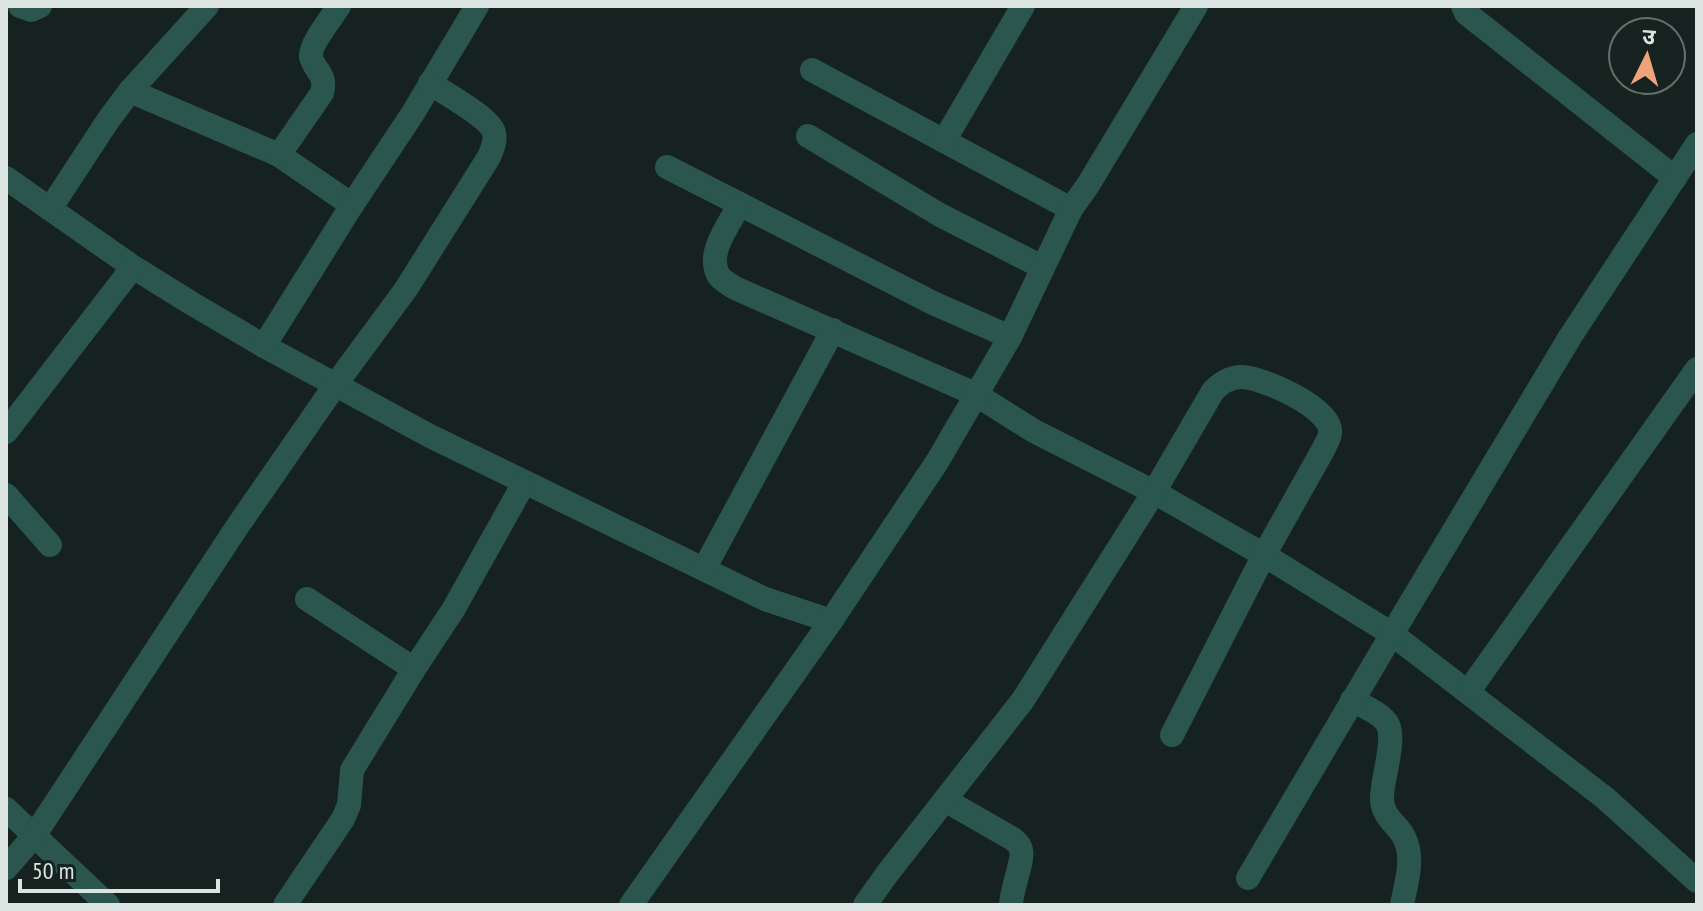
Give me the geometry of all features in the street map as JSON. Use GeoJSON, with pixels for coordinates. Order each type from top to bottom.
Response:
{"type":"FeatureCollection","features":[{"type":"Feature","properties":{"kind":"street"},"geometry":{"type":"LineString","coordinates":[[20,6],[31,10],[40,6]]}},
{"type":"Feature","properties":{"kind":"street"},"geometry":{"type":"LineString","coordinates":[[50,209],[130,91],[207,6]]}},
{"type":"Feature","properties":{"kind":"street"},"geometry":{"type":"LineString","coordinates":[[279,155],[322,93],[322,75],[311,59],[311,50],[339,6]]}},
{"type":"Feature","properties":{"kind":"street"},"geometry":{"type":"LineString","coordinates":[[264,346],[477,6]]}},
{"type":"Feature","properties":{"kind":"street"},"geometry":{"type":"LineString","coordinates":[[944,141],[1023,6]]}},
{"type":"Feature","properties":{"kind":"street"},"geometry":{"type":"LineString","coordinates":[[631,905],[831,621],[937,462],[1010,337],[1071,209],[1196,6]]}},
{"type":"Feature","properties":{"kind":"street"},"geometry":{"type":"LineString","coordinates":[[1463,6],[1466,13],[1675,178]]}},
{"type":"Feature","properties":{"kind":"street"},"geometry":{"type":"LineString","coordinates":[[812,70],[1071,209]]}},
{"type":"Feature","properties":{"kind":"street"},"geometry":{"type":"LineString","coordinates":[[6,868],[34,836],[237,527],[406,289],[489,157],[495,141],[494,129],[430,83]]}},
{"type":"Feature","properties":{"kind":"street"},"geometry":{"type":"LineString","coordinates":[[130,91],[279,155],[352,205]]}},
{"type":"Feature","properties":{"kind":"street"},"geometry":{"type":"LineString","coordinates":[[808,136],[940,215],[1042,267]]}},
{"type":"Feature","properties":{"kind":"street"},"geometry":{"type":"LineString","coordinates":[[1248,878],[1570,337],[1697,144]]}},
{"type":"Feature","properties":{"kind":"street"},"geometry":{"type":"LineString","coordinates":[[667,167],[933,303],[1010,337]]}},
{"type":"Feature","properties":{"kind":"street"},"geometry":{"type":"LineString","coordinates":[[7,180],[191,303],[430,436],[765,599],[831,621]]}},
{"type":"Feature","properties":{"kind":"street"},"geometry":{"type":"LineString","coordinates":[[740,204],[715,258],[719,276],[735,288],[975,394],[1034,431],[1154,492],[1264,555],[1392,634],[1605,798],[1697,881]]}},
{"type":"Feature","properties":{"kind":"street"},"geometry":{"type":"LineString","coordinates":[[6,432],[133,267]]}},
{"type":"Feature","properties":{"kind":"street"},"geometry":{"type":"LineString","coordinates":[[704,569],[833,330]]}},
{"type":"Feature","properties":{"kind":"street"},"geometry":{"type":"LineString","coordinates":[[1468,692],[1697,369]]}},
{"type":"Feature","properties":{"kind":"street"},"geometry":{"type":"LineString","coordinates":[[865,905],[1023,700],[1154,492],[1213,391],[1225,380],[1243,377],[1260,380],[1314,406],[1327,418],[1331,433],[1264,555],[1172,735]]}},
{"type":"Feature","properties":{"kind":"street"},"geometry":{"type":"LineString","coordinates":[[285,905],[343,819],[349,805],[352,770],[453,610],[524,483]]}},
{"type":"Feature","properties":{"kind":"street"},"geometry":{"type":"LineString","coordinates":[[6,495],[50,545]]}},
{"type":"Feature","properties":{"kind":"street"},"geometry":{"type":"LineString","coordinates":[[307,599],[414,669]]}},
{"type":"Feature","properties":{"kind":"street"},"geometry":{"type":"LineString","coordinates":[[1352,700],[1388,725],[1390,747],[1381,796],[1383,809],[1402,834],[1408,848],[1410,861],[1402,905]]}},
{"type":"Feature","properties":{"kind":"street"},"geometry":{"type":"LineString","coordinates":[[945,800],[1021,846],[1022,856],[1011,905]]}},
{"type":"Feature","properties":{"kind":"street"},"geometry":{"type":"LineString","coordinates":[[6,809],[108,905]]}}]}
